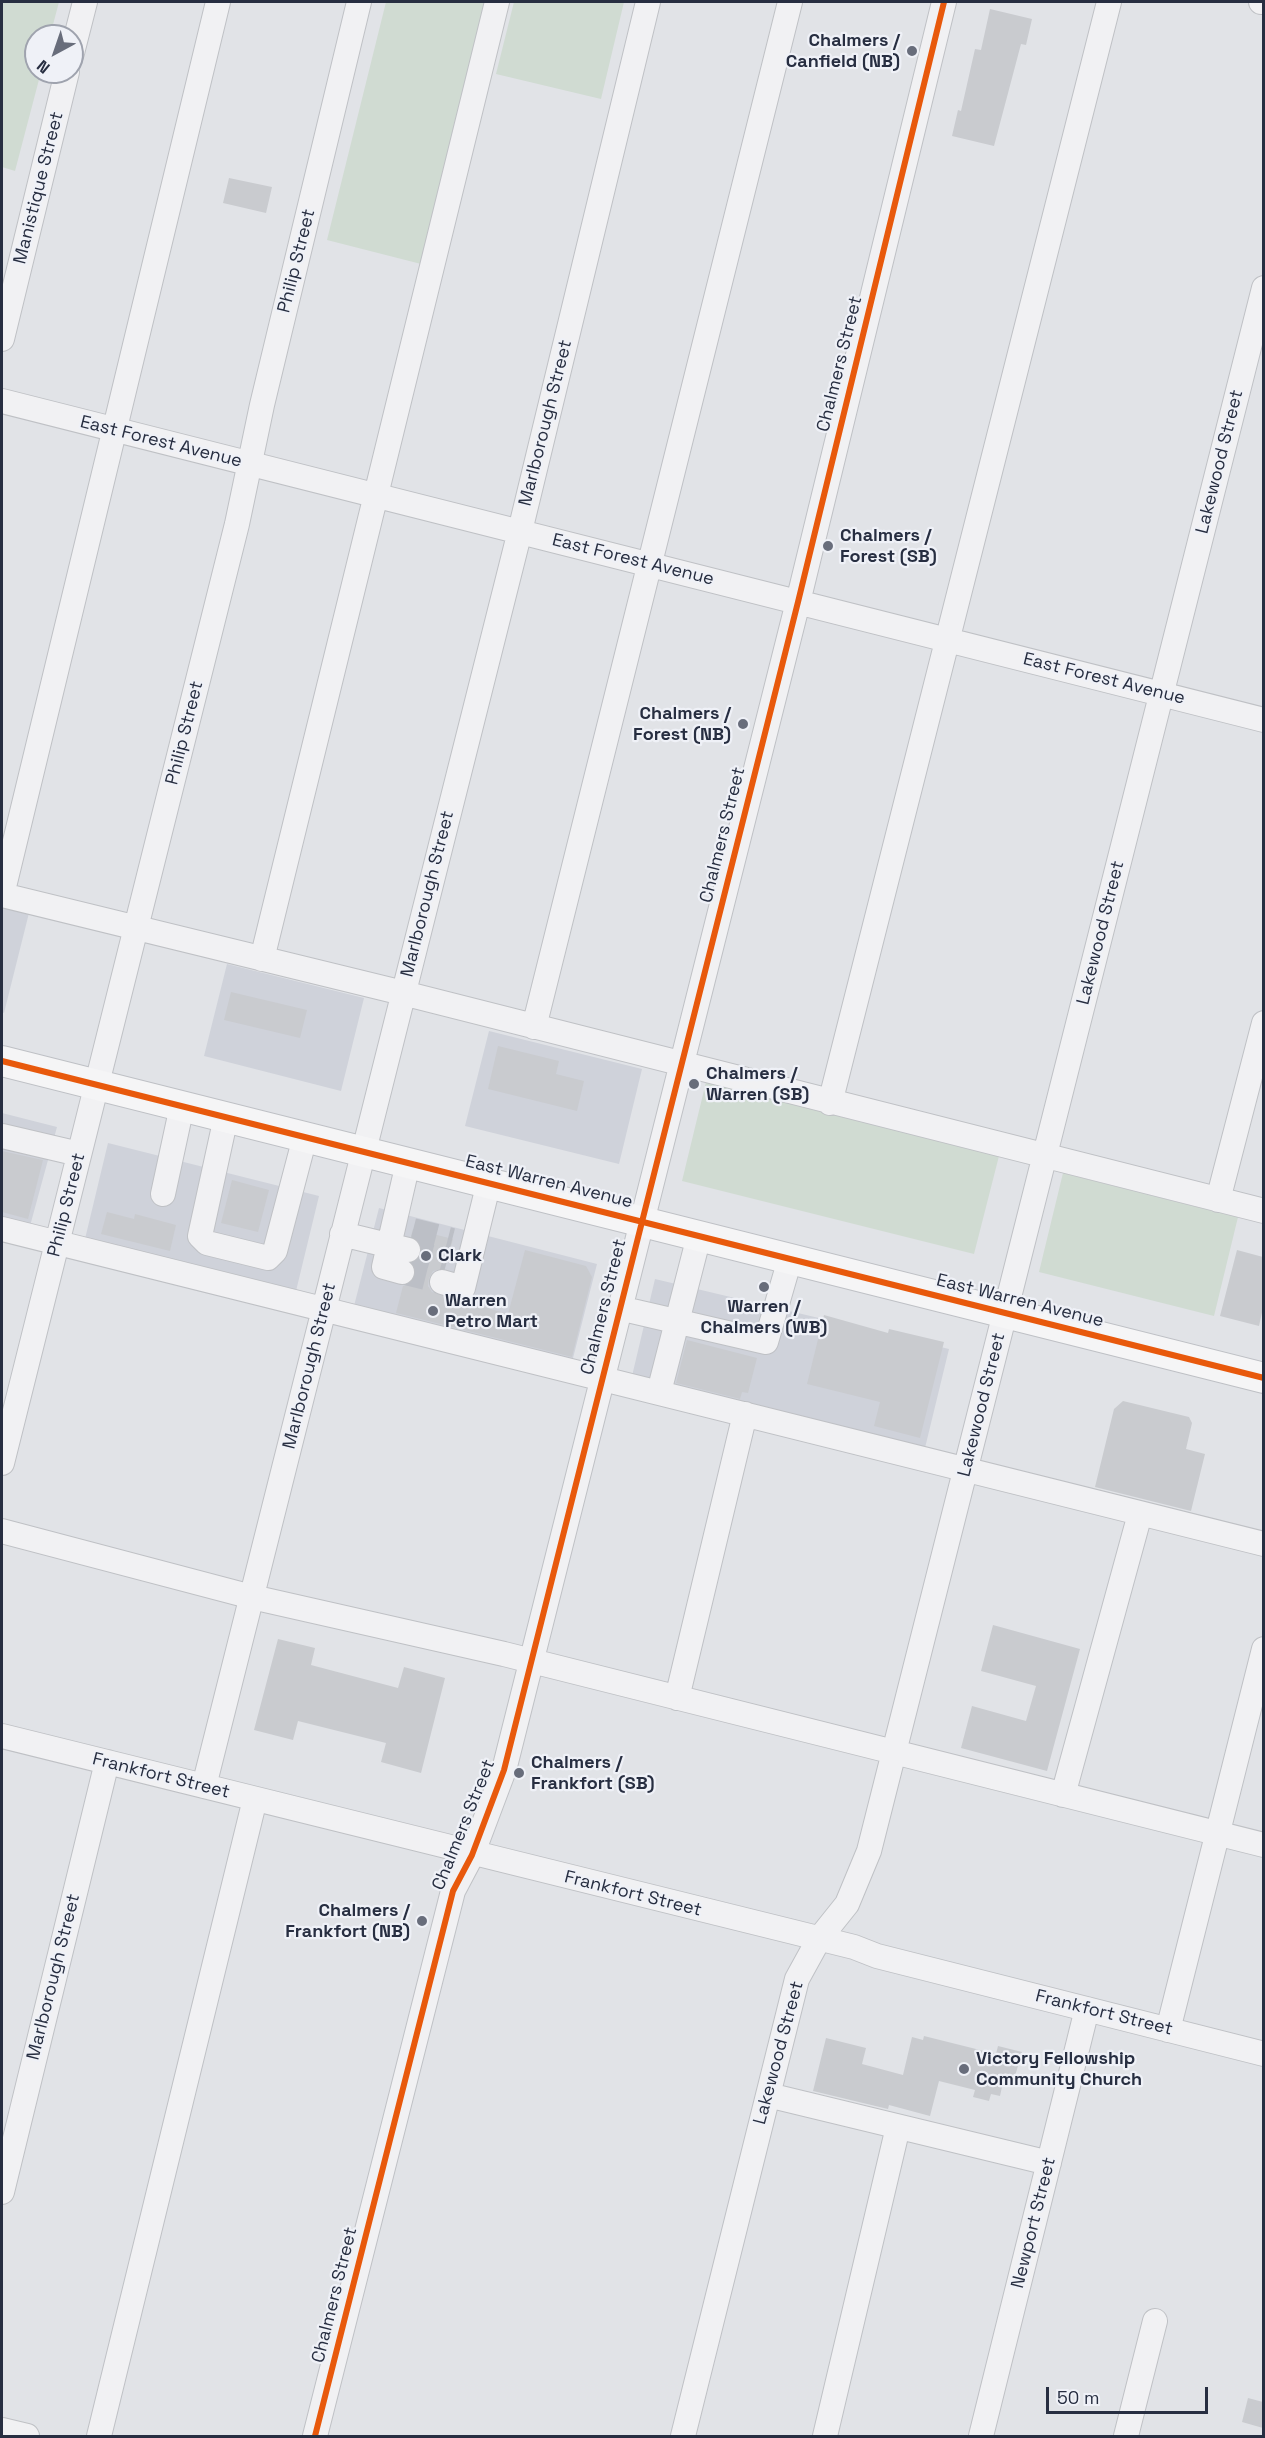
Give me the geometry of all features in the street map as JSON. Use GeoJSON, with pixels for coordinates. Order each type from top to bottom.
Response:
{"type":"FeatureCollection","features":[{"type":"Feature","properties":{"kind":"main road","name":"East Warren Avenue"},"geometry":{"type":"LineString","coordinates":[[3,1066],[97,1084],[1263,1378]]}},
{"type":"Feature","properties":{"kind":"street"},"geometry":{"type":"LineString","coordinates":[[79,24],[85,2]]}},
{"type":"Feature","properties":{"kind":"street"},"geometry":{"type":"LineString","coordinates":[[218,2],[2,895],[403,993],[1263,1211]]}},
{"type":"Feature","properties":{"kind":"street","name":"Philip Street"},"geometry":{"type":"LineString","coordinates":[[2,1463],[237,525],[359,2]]}},
{"type":"Feature","properties":{"kind":"street"},"geometry":{"type":"LineString","coordinates":[[262,959],[497,2]]}},
{"type":"Feature","properties":{"kind":"street","name":"Marlborough Street"},"geometry":{"type":"LineString","coordinates":[[204,1786],[520,531],[648,2]]}},
{"type":"Feature","properties":{"kind":"street"},"geometry":{"type":"LineString","coordinates":[[534,1027],[790,2]]}},
{"type":"Feature","properties":{"kind":"street","name":"Chalmers Street"},"geometry":{"type":"LineString","coordinates":[[315,2436],[453,1891],[472,1855],[504,1770],[798,602],[944,2]]}},
{"type":"Feature","properties":{"kind":"street"},"geometry":{"type":"LineString","coordinates":[[830,1103],[1109,2]]}},
{"type":"Feature","properties":{"kind":"street","name":"Manistique Street"},"geometry":{"type":"LineString","coordinates":[[2,339],[64,84]]}},
{"type":"Feature","properties":{"kind":"street","name":"Lakewood Street"},"geometry":{"type":"LineString","coordinates":[[683,2436],[797,1979],[819,1939],[847,1904],[869,1851],[1263,288]]}},
{"type":"Feature","properties":{"kind":"street","name":"East Forest Avenue"},"geometry":{"type":"LineString","coordinates":[[2,401],[1263,720]]}},
{"type":"Feature","properties":{"kind":"street"},"geometry":{"type":"LineString","coordinates":[[1218,1200],[1263,1023]]}},
{"type":"Feature","properties":{"kind":"street"},"geometry":{"type":"LineString","coordinates":[[163,1194],[182,1106]]}},
{"type":"Feature","properties":{"kind":"street"},"geometry":{"type":"LineString","coordinates":[[226,1117],[200,1236],[207,1243],[227,1248],[268,1258],[275,1251],[306,1137]]}},
{"type":"Feature","properties":{"kind":"street"},"geometry":{"type":"LineString","coordinates":[[2,1136],[79,1154]]}},
{"type":"Feature","properties":{"kind":"street"},"geometry":{"type":"LineString","coordinates":[[342,1234],[401,1245],[408,1163]]}},
{"type":"Feature","properties":{"kind":"street"},"geometry":{"type":"LineString","coordinates":[[456,1259],[489,1182]]}},
{"type":"Feature","properties":{"kind":"street"},"geometry":{"type":"LineString","coordinates":[[2,1229],[602,1377],[1263,1544]]}},
{"type":"Feature","properties":{"kind":"street"},"geometry":{"type":"LineString","coordinates":[[659,1392],[699,1236]]}},
{"type":"Feature","properties":{"kind":"street"},"geometry":{"type":"LineString","coordinates":[[619,1308],[766,1342],[790,1258]]}},
{"type":"Feature","properties":{"kind":"street"},"geometry":{"type":"LineString","coordinates":[[677,1698],[745,1414]]}},
{"type":"Feature","properties":{"kind":"street"},"geometry":{"type":"LineString","coordinates":[[1063,1795],[1140,1514]]}},
{"type":"Feature","properties":{"kind":"street"},"geometry":{"type":"LineString","coordinates":[[2,1531],[252,1597],[531,1661],[1263,1845]]}},
{"type":"Feature","properties":{"kind":"street"},"geometry":{"type":"LineString","coordinates":[[1168,2030],[1263,1649]]}},
{"type":"Feature","properties":{"kind":"street","name":"Frankfort Street"},"geometry":{"type":"LineString","coordinates":[[2,1736],[472,1855],[819,1939],[1263,2054]]}},
{"type":"Feature","properties":{"kind":"street","name":"Marlborough Street"},"geometry":{"type":"LineString","coordinates":[[2,2192],[107,1762]]}},
{"type":"Feature","properties":{"kind":"street"},"geometry":{"type":"LineString","coordinates":[[99,2436],[255,1799]]}},
{"type":"Feature","properties":{"kind":"street","name":"Newport Street"},"geometry":{"type":"LineString","coordinates":[[981,2436],[1087,2009]]}},
{"type":"Feature","properties":{"kind":"street"},"geometry":{"type":"LineString","coordinates":[[768,2095],[1049,2163]]}},
{"type":"Feature","properties":{"kind":"street"},"geometry":{"type":"LineString","coordinates":[[825,2436],[898,2127]]}},
{"type":"Feature","properties":{"kind":"street"},"geometry":{"type":"LineString","coordinates":[[1126,2436],[1155,2321]]}},
{"type":"Feature","properties":{"kind":"street"},"geometry":{"type":"LineString","coordinates":[[2,2430],[27,2436]]}},
{"type":"Feature","properties":{"kind":"shaded area"},"geometry":{"type":"Polygon","coordinates":[[[2,2],[59,2],[53,24],[24,24],[24,84],[38,84],[15,171],[2,167],[2,2]]]}},
{"type":"Feature","properties":{"kind":"shaded area"},"geometry":{"type":"Polygon","coordinates":[[[386,2],[482,2],[496,6],[425,265],[327,240],[386,2]]]}},
{"type":"Feature","properties":{"kind":"shaded area"},"geometry":{"type":"Polygon","coordinates":[[[514,2],[624,2],[601,99],[496,74],[514,2]]]}},
{"type":"Feature","properties":{"kind":"shaded area"},"geometry":{"type":"Polygon","coordinates":[[[2,906],[29,913],[4,1013],[2,1012],[2,906]]]}},
{"type":"Feature","properties":{"kind":"shaded area"},"geometry":{"type":"Polygon","coordinates":[[[227,964],[364,998],[341,1091],[204,1056],[227,964]]]}},
{"type":"Feature","properties":{"kind":"shaded area"},"geometry":{"type":"Polygon","coordinates":[[[489,1031],[642,1069],[619,1164],[465,1126],[489,1031]]]}},
{"type":"Feature","properties":{"kind":"shaded area"},"geometry":{"type":"Polygon","coordinates":[[[706,1082],[999,1156],[974,1254],[682,1181],[706,1082]]]}},
{"type":"Feature","properties":{"kind":"shaded area"},"geometry":{"type":"Polygon","coordinates":[[[2,1113],[57,1127],[30,1226],[2,1219],[2,1113]]]}},
{"type":"Feature","properties":{"kind":"shaded area"},"geometry":{"type":"Polygon","coordinates":[[[108,1143],[319,1196],[296,1291],[85,1239],[108,1143]]]}},
{"type":"Feature","properties":{"kind":"shaded area"},"geometry":{"type":"Polygon","coordinates":[[[1063,1173],[1238,1217],[1214,1316],[1039,1272],[1063,1173]]]}},
{"type":"Feature","properties":{"kind":"shaded area"},"geometry":{"type":"Polygon","coordinates":[[[379,1208],[597,1264],[572,1362],[354,1306],[379,1208]]]}},
{"type":"Feature","properties":{"kind":"shaded area"},"geometry":{"type":"Polygon","coordinates":[[[655,1279],[949,1349],[924,1452],[632,1376],[655,1279]]]}},
{"type":"Feature","properties":{"kind":"building"},"geometry":{"type":"Polygon","coordinates":[[[990,9],[1032,19],[1026,45],[1021,44],[994,146],[952,136],[958,110],[961,111],[975,49],[981,50],[990,9]]]}},
{"type":"Feature","properties":{"kind":"building"},"geometry":{"type":"Polygon","coordinates":[[[229,178],[272,187],[266,213],[223,203],[229,178]]]}},
{"type":"Feature","properties":{"kind":"building"},"geometry":{"type":"Polygon","coordinates":[[[231,992],[307,1010],[300,1038],[224,1020],[231,992]]]}},
{"type":"Feature","properties":{"kind":"building"},"geometry":{"type":"Polygon","coordinates":[[[498,1046],[559,1061],[556,1074],[584,1081],[577,1111],[488,1089],[498,1046]]]}},
{"type":"Feature","properties":{"kind":"building"},"geometry":{"type":"Polygon","coordinates":[[[2,1151],[43,1160],[28,1219],[2,1212],[2,1151]]]}},
{"type":"Feature","properties":{"kind":"building"},"geometry":{"type":"Polygon","coordinates":[[[232,1180],[269,1190],[258,1232],[221,1223],[232,1180]]]}},
{"type":"Feature","properties":{"kind":"building"},"geometry":{"type":"Polygon","coordinates":[[[107,1212],[134,1219],[135,1214],[176,1225],[170,1251],[101,1234],[107,1212]]]}},
{"type":"Feature","properties":{"kind":"building"},"geometry":{"type":"Polygon","coordinates":[[[413,1229],[453,1239],[445,1268],[433,1271],[429,1278],[428,1286],[432,1292],[508,1314],[525,1250],[586,1266],[592,1277],[572,1357],[396,1313],[403,1286],[412,1283],[416,1276],[413,1263],[422,1253],[418,1240],[411,1236],[413,1229]]]}},
{"type":"Feature","properties":{"kind":"building"},"geometry":{"type":"Polygon","coordinates":[[[1237,1250],[1263,1257],[1263,1308],[1259,1326],[1220,1316],[1237,1250]]]}},
{"type":"Feature","properties":{"kind":"building"},"geometry":{"type":"Polygon","coordinates":[[[824,1315],[888,1333],[889,1329],[944,1342],[920,1438],[874,1426],[880,1402],[807,1384],[824,1315]]]}},
{"type":"Feature","properties":{"kind":"building"},"geometry":{"type":"Polygon","coordinates":[[[687,1340],[757,1358],[748,1393],[742,1392],[740,1399],[676,1383],[687,1340]]]}},
{"type":"Feature","properties":{"kind":"building"},"geometry":{"type":"Polygon","coordinates":[[[1123,1401],[1189,1417],[1192,1423],[1186,1449],[1205,1454],[1191,1511],[1095,1487],[1114,1409],[1123,1401]]]}},
{"type":"Feature","properties":{"kind":"building"},"geometry":{"type":"Polygon","coordinates":[[[993,1625],[1080,1649],[1047,1771],[961,1748],[972,1706],[1026,1721],[1036,1686],[981,1671],[993,1625]]]}},
{"type":"Feature","properties":{"kind":"building"},"geometry":{"type":"Polygon","coordinates":[[[278,1639],[315,1648],[311,1665],[398,1688],[404,1667],[445,1678],[421,1773],[381,1762],[386,1743],[298,1721],[293,1740],[254,1730],[278,1639]]]}},
{"type":"Feature","properties":{"kind":"building"},"geometry":{"type":"Polygon","coordinates":[[[924,2036],[996,2054],[998,2046],[1022,2052],[1015,2076],[1005,2073],[1000,2096],[991,2094],[989,2101],[973,2097],[975,2090],[939,2081],[930,2116],[889,2105],[888,2109],[813,2091],[826,2038],[866,2048],[862,2064],[903,2075],[912,2037],[923,2040],[924,2036]]]}},
{"type":"Feature","properties":{"kind":"building"},"geometry":{"type":"Polygon","coordinates":[[[1248,2398],[1263,2402],[1263,2428],[1242,2422],[1248,2398]]]}},
{"type":"Feature","properties":{"kind":"tunnel"},"geometry":{"type":"LineString","coordinates":[[413,1230],[452,1240]]}},
{"type":"Feature","properties":{"kind":"tunnel"},"geometry":{"type":"LineString","coordinates":[[408,1250],[447,1261]]}},
{"type":"Feature","properties":{"kind":"tunnel"},"geometry":{"type":"LineString","coordinates":[[402,1272],[442,1282]]}},
{"type":"Feature","properties":{"kind":"cycle path"},"geometry":{"type":"LineString","coordinates":[[315,2436],[453,1891],[472,1855],[504,1770],[798,602],[944,2]]}},
{"type":"Feature","properties":{"kind":"cycle path"},"geometry":{"type":"LineString","coordinates":[[2,1061],[1264,1378]]}},
{"type":"Feature","properties":{"kind":"place","name":"Chalmers / Canfield (NB)"},"geometry":{"type":"Point","coordinates":[912,51]}},
{"type":"Feature","properties":{"kind":"place","name":"Chalmers / Forest (SB)"},"geometry":{"type":"Point","coordinates":[828,546]}},
{"type":"Feature","properties":{"kind":"place","name":"Chalmers / Forest (NB)"},"geometry":{"type":"Point","coordinates":[743,724]}},
{"type":"Feature","properties":{"kind":"place","name":"Chalmers / Warren (SB)"},"geometry":{"type":"Point","coordinates":[694,1084]}},
{"type":"Feature","properties":{"kind":"place","name":"Clark"},"geometry":{"type":"Point","coordinates":[426,1256]}},
{"type":"Feature","properties":{"kind":"place","name":"Warren / Chalmers (WB)"},"geometry":{"type":"Point","coordinates":[764,1287]}},
{"type":"Feature","properties":{"kind":"place","name":"Warren Petro Mart"},"geometry":{"type":"Point","coordinates":[433,1311]}},
{"type":"Feature","properties":{"kind":"place","name":"Chalmers / Frankfort (SB)"},"geometry":{"type":"Point","coordinates":[519,1773]}},
{"type":"Feature","properties":{"kind":"place","name":"Chalmers / Frankfort (NB)"},"geometry":{"type":"Point","coordinates":[422,1921]}},
{"type":"Feature","properties":{"kind":"place","name":"Victory Fellowship Community Church"},"geometry":{"type":"Point","coordinates":[964,2069]}}]}
